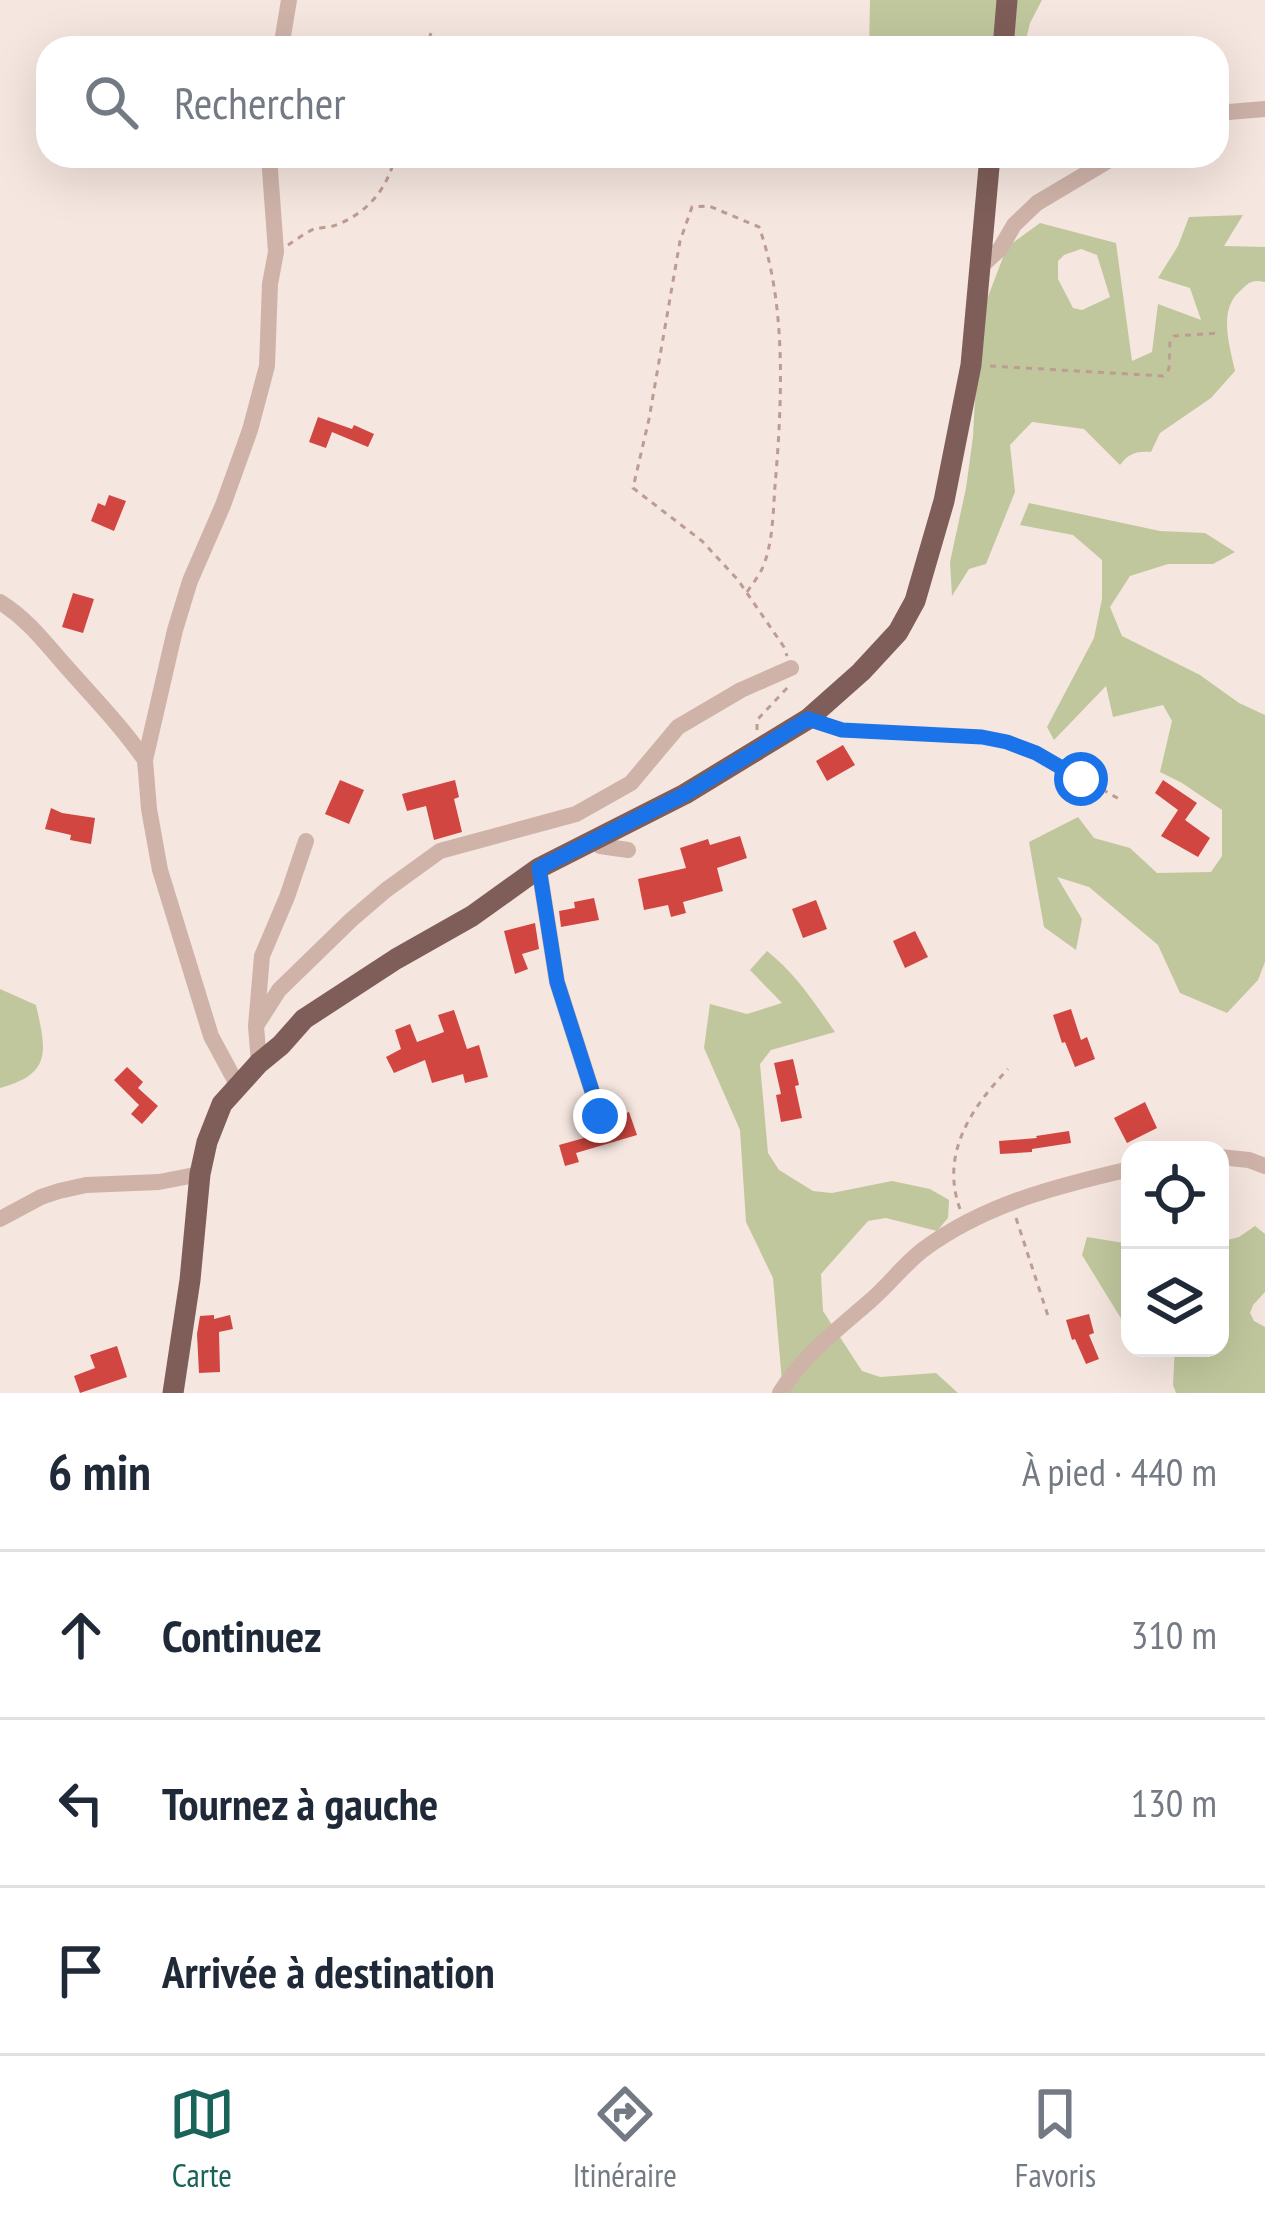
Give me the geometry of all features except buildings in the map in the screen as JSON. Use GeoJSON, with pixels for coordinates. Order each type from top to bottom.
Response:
{"type":"FeatureCollection","features":[{"type":"Feature","properties":{"kind":"main road"},"geometry":{"type":"LineString","coordinates":[[1004,36],[1007,0]]}},
{"type":"Feature","properties":{"kind":"main road"},"geometry":{"type":"LineString","coordinates":[[172,1393],[207,1142],[222,1104],[259,1064],[304,1019],[472,916],[539,868],[685,794],[808,719],[898,632],[915,601],[944,501],[970,365],[989,168]]}},
{"type":"Feature","properties":{"kind":"street"},"geometry":{"type":"LineString","coordinates":[[283,36],[289,0]]}},
{"type":"Feature","properties":{"kind":"street"},"geometry":{"type":"LineString","coordinates":[[1229,112],[1265,109]]}},
{"type":"Feature","properties":{"kind":"street"},"geometry":{"type":"LineString","coordinates":[[239,1088],[211,1036],[160,870],[148,809],[145,760],[190,581],[250,430],[267,366],[276,251],[270,168]]}},
{"type":"Feature","properties":{"kind":"street"},"geometry":{"type":"LineString","coordinates":[[979,268],[1036,203],[1096,168]]}},
{"type":"Feature","properties":{"kind":"street"},"geometry":{"type":"LineString","coordinates":[[0,602],[42,637],[117,720],[145,760]]}},
{"type":"Feature","properties":{"kind":"street"},"geometry":{"type":"LineString","coordinates":[[256,1026],[279,990],[351,920],[429,858],[460,844],[576,814],[631,783],[677,727],[791,668]]}},
{"type":"Feature","properties":{"kind":"street"},"geometry":{"type":"LineString","coordinates":[[596,838],[600,846],[628,850]]}},
{"type":"Feature","properties":{"kind":"street"},"geometry":{"type":"LineString","coordinates":[[259,1064],[256,1026],[262,956],[306,842]]}},
{"type":"Feature","properties":{"kind":"street"},"geometry":{"type":"LineString","coordinates":[[539,868],[557,982],[600,1116]]}},
{"type":"Feature","properties":{"kind":"street"},"geometry":{"type":"LineString","coordinates":[[1229,1158],[1265,1166]]}},
{"type":"Feature","properties":{"kind":"street"},"geometry":{"type":"LineString","coordinates":[[780,1393],[810,1352],[920,1252],[964,1222],[1011,1202],[1121,1171]]}},
{"type":"Feature","properties":{"kind":"street"},"geometry":{"type":"LineString","coordinates":[[0,1220],[59,1191],[200,1174]]}},
{"type":"Feature","properties":{"kind":"path"},"geometry":{"type":"LineString","coordinates":[[276,251],[314,230],[334,226],[374,200],[384,190],[392,168]]}},
{"type":"Feature","properties":{"kind":"path"},"geometry":{"type":"LineString","coordinates":[[747,592],[764,566],[772,524],[779,403],[777,309],[759,227],[709,206],[692,207],[680,241],[633,488],[702,541],[747,592],[784,647],[794,678],[784,695],[757,720],[759,750]]}},
{"type":"Feature","properties":{"kind":"path"},"geometry":{"type":"LineString","coordinates":[[970,365],[1163,376],[1169,370],[1174,336],[1220,333]]}},
{"type":"Feature","properties":{"kind":"path"},"geometry":{"type":"LineString","coordinates":[[808,719],[842,730],[1007,742],[1121,800]]}},
{"type":"Feature","properties":{"kind":"path"},"geometry":{"type":"LineString","coordinates":[[964,1222],[953,1178],[954,1155],[963,1127],[984,1094],[1008,1069]]}},
{"type":"Feature","properties":{"kind":"path"},"geometry":{"type":"LineString","coordinates":[[1011,1202],[1049,1319]]}},
{"type":"Feature","properties":{"kind":"green space"},"geometry":{"type":"Polygon","coordinates":[[[870,0],[1042,0],[1027,36],[869,36],[870,0]]]}},
{"type":"Feature","properties":{"kind":"green space"},"geometry":{"type":"Polygon","coordinates":[[[1243,215],[1224,246],[1265,247],[1265,282],[1248,284],[1229,309],[1227,330],[1235,371],[1211,398],[1160,433],[1151,452],[1134,454],[1120,465],[1084,429],[1032,422],[1010,445],[1015,492],[986,564],[969,569],[952,596],[950,562],[973,437],[979,320],[1007,247],[1040,223],[1116,243],[1132,361],[1152,352],[1158,304],[1201,320],[1190,288],[1158,278],[1189,217],[1243,215]],[[1081,249],[1058,261],[1058,279],[1073,308],[1082,310],[1110,297],[1097,255],[1081,249]]]}},
{"type":"Feature","properties":{"kind":"green space"},"geometry":{"type":"Polygon","coordinates":[[[1029,503],[1160,531],[1205,533],[1235,552],[1213,564],[1168,564],[1130,576],[1110,607],[1122,636],[1265,715],[1265,962],[1258,980],[1227,1013],[1180,993],[1158,945],[1089,887],[1057,877],[1082,919],[1076,950],[1044,927],[1029,842],[1078,817],[1094,838],[1130,848],[1157,873],[1211,872],[1222,856],[1222,810],[1160,772],[1172,721],[1163,705],[1113,717],[1106,686],[1054,740],[1047,727],[1094,638],[1102,599],[1102,560],[1073,535],[1020,525],[1029,503]]]}},
{"type":"Feature","properties":{"kind":"green space"},"geometry":{"type":"Polygon","coordinates":[[[767,951],[795,978],[835,1032],[771,1050],[760,1064],[768,1153],[779,1170],[813,1191],[832,1193],[892,1181],[930,1189],[949,1200],[948,1218],[937,1231],[886,1218],[868,1221],[821,1274],[823,1311],[862,1371],[880,1377],[936,1373],[958,1393],[783,1393],[773,1278],[746,1222],[740,1130],[704,1048],[710,1004],[747,1014],[782,1003],[750,970],[767,951]]]}},
{"type":"Feature","properties":{"kind":"green space"},"geometry":{"type":"Polygon","coordinates":[[[0,989],[36,1005],[43,1047],[42,1058],[29,1075],[0,1088],[0,989]]]}},
{"type":"Feature","properties":{"kind":"green space"},"geometry":{"type":"Polygon","coordinates":[[[1255,1226],[1265,1234],[1265,1292],[1250,1313],[1265,1327],[1265,1393],[1176,1393],[1175,1357],[1229,1357],[1229,1240],[1255,1226]]]}},
{"type":"Feature","properties":{"kind":"green space"},"geometry":{"type":"Polygon","coordinates":[[[1087,1237],[1121,1243],[1121,1318],[1082,1255],[1087,1237]]]}},
{"type":"Feature","properties":{"kind":"route"},"geometry":{"type":"LineString","coordinates":[[600,1116],[557,982],[539,868],[685,794],[808,719],[842,730],[1007,742],[1081,779]]}}]}
